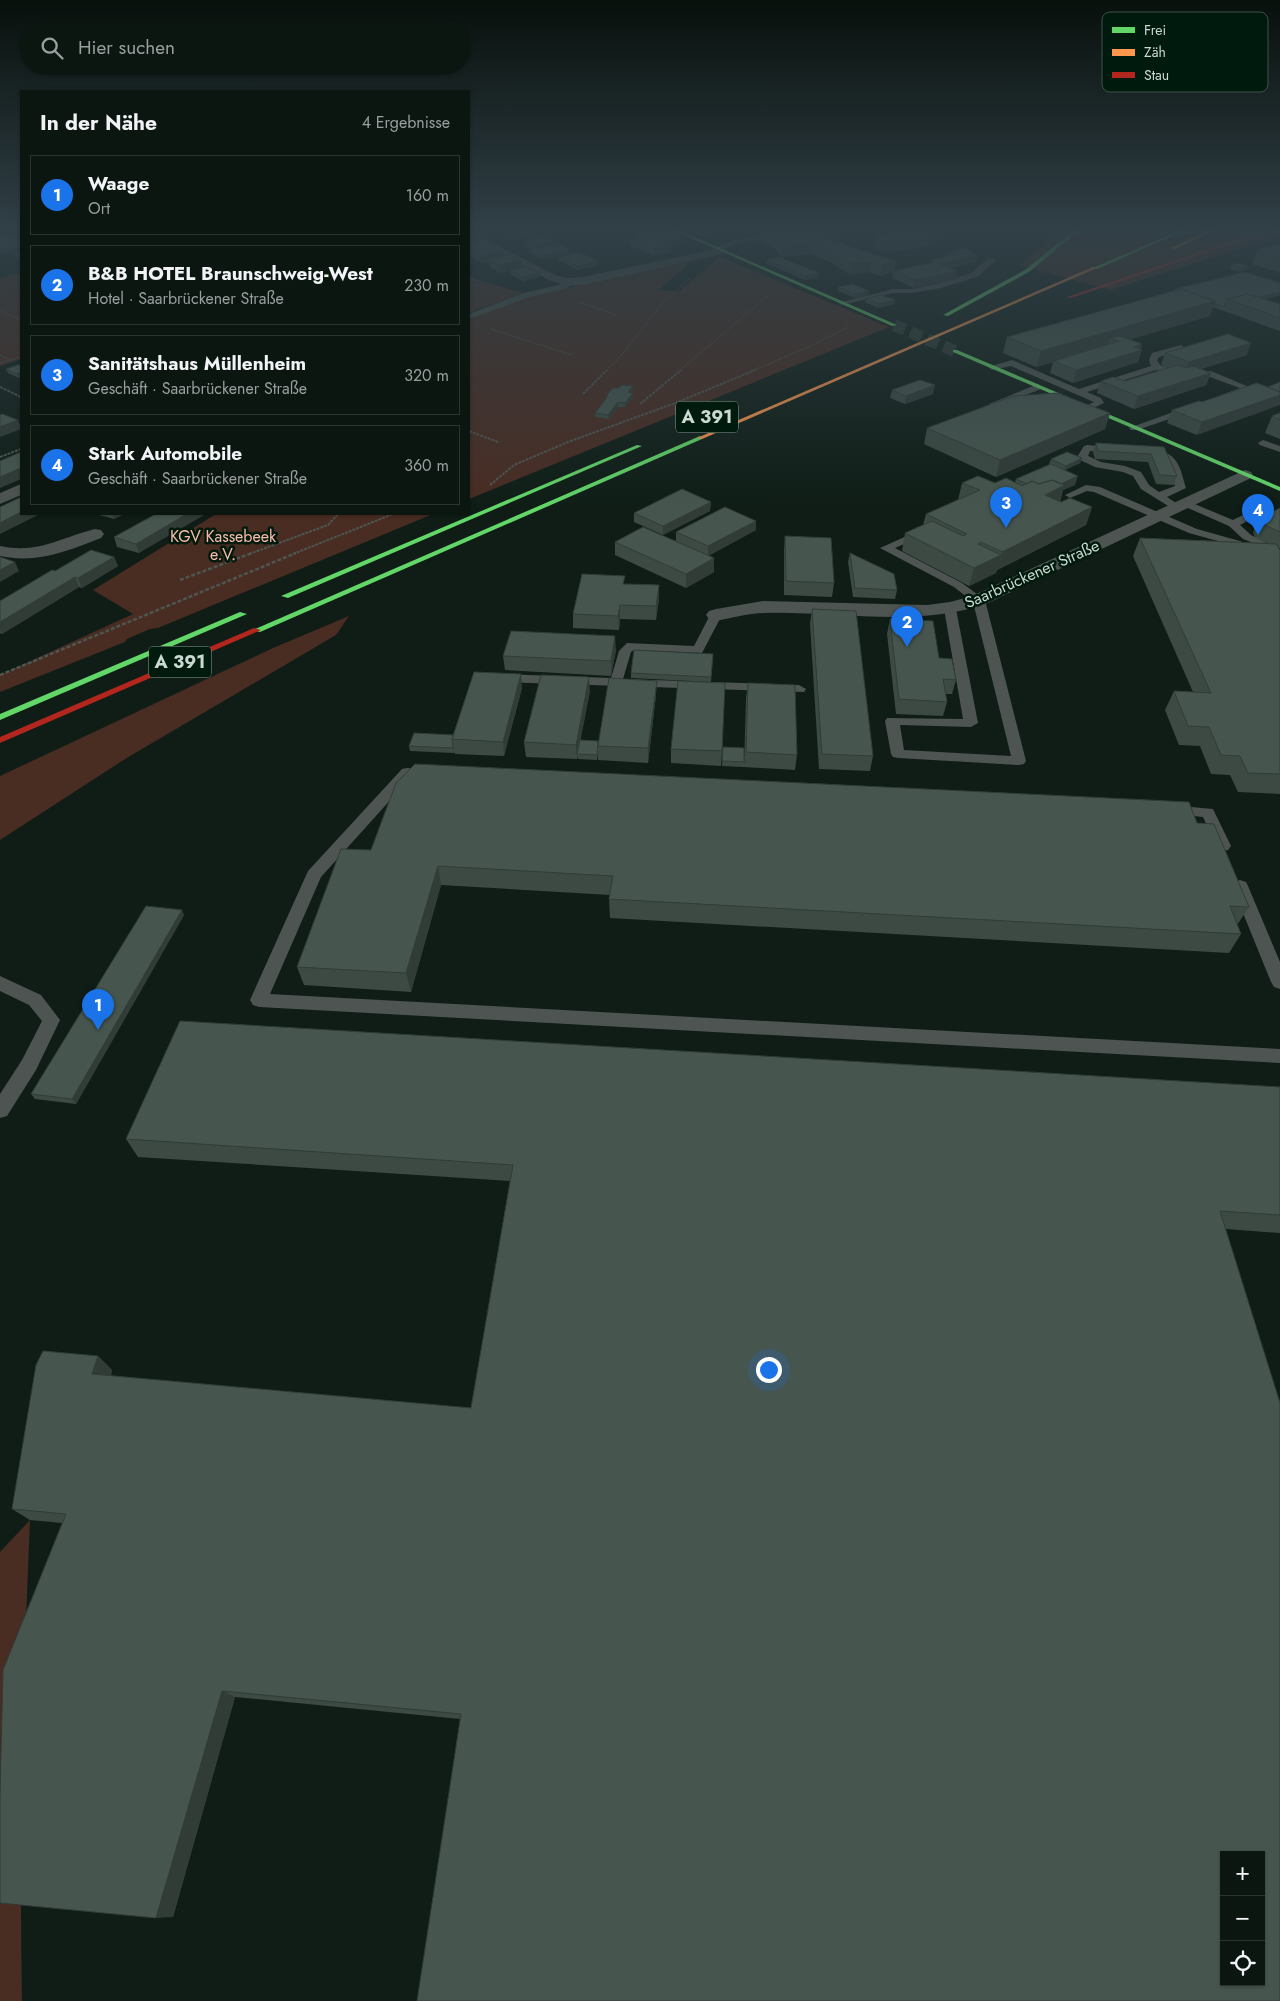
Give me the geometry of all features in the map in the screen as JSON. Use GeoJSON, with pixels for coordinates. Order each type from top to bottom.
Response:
{"type":"FeatureCollection","features":[{"type":"Feature","properties":{"kind":"main road"},"geometry":{"type":"LineString","coordinates":[[885,321],[894,325]]}},
{"type":"Feature","properties":{"kind":"main road","name":"A 391"},"geometry":{"type":"LineString","coordinates":[[0,740],[972,321]]}},
{"type":"Feature","properties":{"kind":"main road"},"geometry":{"type":"LineString","coordinates":[[714,434],[933,350],[956,344],[992,367],[1280,489]]}},
{"type":"Feature","properties":{"kind":"main road"},"geometry":{"type":"LineString","coordinates":[[272,602],[646,442]]}},
{"type":"Feature","properties":{"kind":"main road"},"geometry":{"type":"LineString","coordinates":[[176,677],[282,628],[360,585]]}},
{"type":"Feature","properties":{"kind":"main road","name":"A 391"},"geometry":{"type":"LineString","coordinates":[[0,717],[254,609]]}},
{"type":"Feature","properties":{"kind":"street","name":"Saarbrückener Straße"},"geometry":{"type":"LineString","coordinates":[[716,615],[763,607],[902,611],[950,609],[979,600],[1245,475]]}},
{"type":"Feature","properties":{"kind":"street"},"geometry":{"type":"LineString","coordinates":[[0,499],[20,489]]}},
{"type":"Feature","properties":{"kind":"street"},"geometry":{"type":"LineString","coordinates":[[0,551],[25,554],[48,551],[95,534]]}},
{"type":"Feature","properties":{"kind":"lane"},"geometry":{"type":"LineString","coordinates":[[1156,367],[1153,360],[1155,355],[1181,348]]}},
{"type":"Feature","properties":{"kind":"lane"},"geometry":{"type":"LineString","coordinates":[[992,367],[1007,362],[1012,363],[1099,403],[1087,408]]}},
{"type":"Feature","properties":{"kind":"lane"},"geometry":{"type":"LineString","coordinates":[[1078,392],[1156,367],[1180,376],[1211,374],[1245,387],[1242,391],[1134,428]]}},
{"type":"Feature","properties":{"kind":"lane"},"geometry":{"type":"LineString","coordinates":[[987,407],[1038,387]]}},
{"type":"Feature","properties":{"kind":"lane"},"geometry":{"type":"LineString","coordinates":[[1263,443],[1280,449]]}},
{"type":"Feature","properties":{"kind":"lane"},"geometry":{"type":"LineString","coordinates":[[1158,496],[1182,488],[1170,456],[1158,452],[1087,448],[1082,457],[1099,465],[1125,469],[1137,474],[1145,487],[1158,496],[1233,524],[1247,537],[1280,551]]}},
{"type":"Feature","properties":{"kind":"lane"},"geometry":{"type":"LineString","coordinates":[[1070,495],[1086,488],[1096,489],[1193,531],[1250,547],[1272,557],[1280,564]]}},
{"type":"Feature","properties":{"kind":"lane"},"geometry":{"type":"LineString","coordinates":[[1233,524],[1255,513]]}},
{"type":"Feature","properties":{"kind":"lane"},"geometry":{"type":"LineString","coordinates":[[872,554],[918,534]]}},
{"type":"Feature","properties":{"kind":"lane"},"geometry":{"type":"LineString","coordinates":[[886,548],[958,585],[979,600],[1019,761],[898,754],[892,721],[971,723],[950,609]]}},
{"type":"Feature","properties":{"kind":"lane"},"geometry":{"type":"LineString","coordinates":[[616,682],[624,651],[631,646],[698,650],[716,615]]}},
{"type":"Feature","properties":{"kind":"lane"},"geometry":{"type":"LineString","coordinates":[[488,678],[799,689]]}},
{"type":"Feature","properties":{"kind":"lane"},"geometry":{"type":"LineString","coordinates":[[446,774],[407,772],[314,875],[259,1000],[1280,1056]]}},
{"type":"Feature","properties":{"kind":"lane"},"geometry":{"type":"LineString","coordinates":[[1149,809],[1208,812],[1227,856]]}},
{"type":"Feature","properties":{"kind":"lane"},"geometry":{"type":"LineString","coordinates":[[1235,874],[1280,982]]}},
{"type":"Feature","properties":{"kind":"lane"},"geometry":{"type":"LineString","coordinates":[[0,983],[7,984],[35,1000],[51,1020],[29,1065],[0,1110]]}},
{"type":"Feature","properties":{"kind":"path"},"geometry":{"type":"LineString","coordinates":[[583,394],[620,357],[648,321]]}},
{"type":"Feature","properties":{"kind":"path"},"geometry":{"type":"LineString","coordinates":[[640,404],[737,321]]}},
{"type":"Feature","properties":{"kind":"path"},"geometry":{"type":"LineString","coordinates":[[487,487],[514,464],[678,402],[808,347],[850,326]]}},
{"type":"Feature","properties":{"kind":"path"},"geometry":{"type":"LineString","coordinates":[[488,328],[572,355]]}},
{"type":"Feature","properties":{"kind":"path"},"geometry":{"type":"LineString","coordinates":[[0,355],[11,360]]}},
{"type":"Feature","properties":{"kind":"path"},"geometry":{"type":"LineString","coordinates":[[0,363],[20,357]]}},
{"type":"Feature","properties":{"kind":"path"},"geometry":{"type":"LineString","coordinates":[[0,387],[20,397]]}},
{"type":"Feature","properties":{"kind":"path"},"geometry":{"type":"LineString","coordinates":[[470,431],[498,442]]}},
{"type":"Feature","properties":{"kind":"path"},"geometry":{"type":"LineString","coordinates":[[0,457],[20,449]]}},
{"type":"Feature","properties":{"kind":"path"},"geometry":{"type":"LineString","coordinates":[[180,580],[328,525],[337,515]]}},
{"type":"Feature","properties":{"kind":"path"},"geometry":{"type":"LineString","coordinates":[[0,675],[391,515]]}},
{"type":"Feature","properties":{"kind":"green space"},"geometry":{"type":"Polygon","coordinates":[[[0,321],[20,321],[20,359],[0,366],[0,321]]]}},
{"type":"Feature","properties":{"kind":"green space"},"geometry":{"type":"Polygon","coordinates":[[[470,321],[875,321],[889,327],[470,499],[470,321]]]}},
{"type":"Feature","properties":{"kind":"green space","name":"KGV Kassebeek e.V."},"geometry":{"type":"Polygon","coordinates":[[[214,515],[431,515],[0,692],[0,675],[133,614],[93,590],[214,515]]]}},
{"type":"Feature","properties":{"kind":"green space"},"geometry":{"type":"Polygon","coordinates":[[[349,616],[336,635],[125,759],[0,840],[0,776],[273,648],[349,616]]]}},
{"type":"Feature","properties":{"kind":"green space"},"geometry":{"type":"Polygon","coordinates":[[[30,1520],[22,1761],[22,2001],[0,2001],[0,1552],[30,1520]]]}},
{"type":"Feature","properties":{"kind":"building"},"geometry":{"type":"Polygon","coordinates":[[[1064,321],[1144,321],[1041,351],[1007,337],[1064,321]]]}},
{"type":"Feature","properties":{"kind":"building"},"geometry":{"type":"Polygon","coordinates":[[[1228,334],[1251,343],[1189,362],[1165,353],[1228,334]]]}},
{"type":"Feature","properties":{"kind":"building"},"geometry":{"type":"Polygon","coordinates":[[[1119,336],[1142,344],[1134,347],[1142,350],[1076,370],[1054,361],[1119,341],[1110,338],[1119,336]]]}},
{"type":"Feature","properties":{"kind":"building"},"geometry":{"type":"Polygon","coordinates":[[[20,364],[20,372],[17,374],[6,369],[20,364]]]}},
{"type":"Feature","properties":{"kind":"building"},"geometry":{"type":"Polygon","coordinates":[[[1178,365],[1187,368],[1193,366],[1211,373],[1138,396],[1101,381],[1113,377],[1125,381],[1178,365]]]}},
{"type":"Feature","properties":{"kind":"building"},"geometry":{"type":"Polygon","coordinates":[[[920,380],[935,385],[906,396],[892,390],[920,380]]]}},
{"type":"Feature","properties":{"kind":"building"},"geometry":{"type":"Polygon","coordinates":[[[1280,382],[1280,392],[1265,386],[1268,387],[1280,382]]]}},
{"type":"Feature","properties":{"kind":"building"},"geometry":{"type":"Polygon","coordinates":[[[1257,383],[1280,392],[1280,395],[1202,422],[1172,410],[1199,401],[1202,402],[1257,383]]]}},
{"type":"Feature","properties":{"kind":"building"},"geometry":{"type":"Polygon","coordinates":[[[622,385],[633,386],[628,392],[633,393],[625,403],[618,402],[608,415],[595,413],[613,388],[619,388],[622,385]]]}},
{"type":"Feature","properties":{"kind":"building"},"geometry":{"type":"Polygon","coordinates":[[[1057,393],[1110,413],[1000,460],[927,428],[1013,396],[1057,393]]]}},
{"type":"Feature","properties":{"kind":"building"},"geometry":{"type":"Polygon","coordinates":[[[1280,413],[1280,420],[1272,416],[1280,413]]]}},
{"type":"Feature","properties":{"kind":"building"},"geometry":{"type":"Polygon","coordinates":[[[0,415],[18,420],[0,427],[0,415]]]}},
{"type":"Feature","properties":{"kind":"building"},"geometry":{"type":"Polygon","coordinates":[[[1096,443],[1164,447],[1177,476],[1160,475],[1151,454],[1098,451],[1096,443]]]}},
{"type":"Feature","properties":{"kind":"building"},"geometry":{"type":"Polygon","coordinates":[[[20,452],[20,468],[0,477],[0,461],[20,452]]]}},
{"type":"Feature","properties":{"kind":"building"},"geometry":{"type":"Polygon","coordinates":[[[1067,452],[1082,458],[1066,466],[1051,459],[1067,452]]]}},
{"type":"Feature","properties":{"kind":"building"},"geometry":{"type":"Polygon","coordinates":[[[1051,464],[1078,476],[1061,484],[1052,480],[1039,484],[1032,481],[1027,484],[1016,479],[1051,464]]]}},
{"type":"Feature","properties":{"kind":"building"},"geometry":{"type":"Polygon","coordinates":[[[978,476],[995,483],[1006,478],[1022,486],[1032,481],[1039,484],[1052,480],[1065,485],[1045,495],[1061,502],[1070,498],[1092,507],[1002,552],[981,542],[978,544],[1001,555],[974,568],[905,533],[932,521],[963,536],[967,534],[926,514],[980,490],[962,483],[978,476]]]}},
{"type":"Feature","properties":{"kind":"building"},"geometry":{"type":"Polygon","coordinates":[[[682,489],[711,502],[663,526],[634,513],[682,489]]]}},
{"type":"Feature","properties":{"kind":"building"},"geometry":{"type":"Polygon","coordinates":[[[20,497],[20,513],[0,523],[0,507],[20,497]]]}},
{"type":"Feature","properties":{"kind":"building"},"geometry":{"type":"Polygon","coordinates":[[[725,507],[756,521],[708,546],[676,532],[725,507]]]}},
{"type":"Feature","properties":{"kind":"building"},"geometry":{"type":"Polygon","coordinates":[[[1280,508],[1280,532],[1262,524],[1259,519],[1280,508]]]}},
{"type":"Feature","properties":{"kind":"building"},"geometry":{"type":"Polygon","coordinates":[[[154,515],[185,515],[136,544],[114,537],[154,515]]]}},
{"type":"Feature","properties":{"kind":"building"},"geometry":{"type":"Polygon","coordinates":[[[643,527],[714,558],[686,574],[615,542],[643,527]]]}},
{"type":"Feature","properties":{"kind":"building"},"geometry":{"type":"Polygon","coordinates":[[[785,536],[831,538],[834,583],[786,581],[785,536]]]}},
{"type":"Feature","properties":{"kind":"building"},"geometry":{"type":"Polygon","coordinates":[[[1140,538],[1276,544],[1280,550],[1280,774],[1248,773],[1240,756],[1221,755],[1209,727],[1188,726],[1174,691],[1211,693],[1140,538]]]}},
{"type":"Feature","properties":{"kind":"building"},"geometry":{"type":"Polygon","coordinates":[[[91,550],[114,557],[78,578],[75,577],[0,622],[0,601],[52,570],[55,571],[91,550]]]}},
{"type":"Feature","properties":{"kind":"building"},"geometry":{"type":"Polygon","coordinates":[[[850,553],[894,574],[897,590],[855,588],[850,553]]]}},
{"type":"Feature","properties":{"kind":"building"},"geometry":{"type":"Polygon","coordinates":[[[0,557],[15,562],[0,570],[0,557]]]}},
{"type":"Feature","properties":{"kind":"building"},"geometry":{"type":"Polygon","coordinates":[[[582,574],[625,576],[623,584],[659,585],[656,606],[620,605],[618,616],[573,614],[582,574]]]}},
{"type":"Feature","properties":{"kind":"building"},"geometry":{"type":"Polygon","coordinates":[[[812,609],[856,611],[873,756],[822,754],[812,609]]]}},
{"type":"Feature","properties":{"kind":"building"},"geometry":{"type":"Polygon","coordinates":[[[890,619],[933,621],[939,658],[952,659],[956,680],[943,679],[947,702],[899,699],[890,619]]]}},
{"type":"Feature","properties":{"kind":"building"},"geometry":{"type":"Polygon","coordinates":[[[511,631],[615,636],[611,661],[503,656],[511,631]]]}},
{"type":"Feature","properties":{"kind":"building"},"geometry":{"type":"Polygon","coordinates":[[[634,650],[713,654],[711,677],[631,673],[634,650]]]}},
{"type":"Feature","properties":{"kind":"building"},"geometry":{"type":"Polygon","coordinates":[[[474,672],[521,674],[503,742],[452,739],[474,672]]]}},
{"type":"Feature","properties":{"kind":"building"},"geometry":{"type":"Polygon","coordinates":[[[541,675],[589,677],[576,745],[524,742],[541,675]]]}},
{"type":"Feature","properties":{"kind":"building"},"geometry":{"type":"Polygon","coordinates":[[[609,678],[657,681],[648,748],[598,746],[609,678]]]}},
{"type":"Feature","properties":{"kind":"building"},"geometry":{"type":"Polygon","coordinates":[[[678,681],[725,683],[722,751],[671,749],[678,681]]]}},
{"type":"Feature","properties":{"kind":"building"},"geometry":{"type":"Polygon","coordinates":[[[748,683],[795,685],[797,755],[746,752],[748,683]]]}},
{"type":"Feature","properties":{"kind":"building"},"geometry":{"type":"Polygon","coordinates":[[[414,733],[454,735],[452,739],[453,748],[409,746],[414,733]]]}},
{"type":"Feature","properties":{"kind":"building"},"geometry":{"type":"Polygon","coordinates":[[[580,740],[598,741],[597,755],[577,754],[580,740]]]}},
{"type":"Feature","properties":{"kind":"building"},"geometry":{"type":"Polygon","coordinates":[[[723,747],[744,748],[744,762],[722,761],[723,747]]]}},
{"type":"Feature","properties":{"kind":"building"},"geometry":{"type":"Polygon","coordinates":[[[415,764],[1189,802],[1197,823],[1214,824],[1249,907],[1230,906],[1241,934],[609,899],[613,876],[438,866],[406,973],[297,967],[341,849],[371,850],[396,783],[415,764]]]}},
{"type":"Feature","properties":{"kind":"building"},"geometry":{"type":"Polygon","coordinates":[[[146,906],[182,910],[72,1099],[31,1094],[146,906]]]}},
{"type":"Feature","properties":{"kind":"building"},"geometry":{"type":"Polygon","coordinates":[[[180,1021],[1280,1087],[1280,1215],[1220,1211],[1280,1403],[1280,2001],[417,2001],[461,1714],[222,1691],[156,1918],[0,1903],[3,1670],[66,1514],[12,1509],[36,1365],[43,1351],[98,1356],[92,1374],[471,1408],[513,1165],[126,1139],[180,1021]]]}},
{"type":"Feature","properties":{"kind":"tunnel"},"geometry":{"type":"LineString","coordinates":[[894,325],[955,351]]}},
{"type":"Feature","properties":{"kind":"traffic: fast"},"geometry":{"type":"LineString","coordinates":[[886,321],[894,325]]}},
{"type":"Feature","properties":{"kind":"traffic: fast"},"geometry":{"type":"LineString","coordinates":[[955,351],[1280,489]]}},
{"type":"Feature","properties":{"kind":"traffic: fast"},"geometry":{"type":"LineString","coordinates":[[257,630],[700,438]]}},
{"type":"Feature","properties":{"kind":"traffic: fast"},"geometry":{"type":"LineString","coordinates":[[285,596],[639,446]]}},
{"type":"Feature","properties":{"kind":"traffic: fast"},"geometry":{"type":"LineString","coordinates":[[0,717],[243,614]]}},
{"type":"Feature","properties":{"kind":"traffic: slow"},"geometry":{"type":"LineString","coordinates":[[700,438],[971,321]]}},
{"type":"Feature","properties":{"kind":"traffic: jam"},"geometry":{"type":"LineString","coordinates":[[0,740],[257,630]]}},
{"type":"Feature","properties":{"kind":"place","name":"Sanitätshaus Müllenheim"},"geometry":{"type":"Point","coordinates":[1006,528]}},
{"type":"Feature","properties":{"kind":"place","name":"Stark Automobile"},"geometry":{"type":"Point","coordinates":[1258,535]}},
{"type":"Feature","properties":{"kind":"place","name":"B&B HOTEL Braunschweig-West"},"geometry":{"type":"Point","coordinates":[907,647]}},
{"type":"Feature","properties":{"kind":"place","name":"Waage"},"geometry":{"type":"Point","coordinates":[98,1030]}}]}
